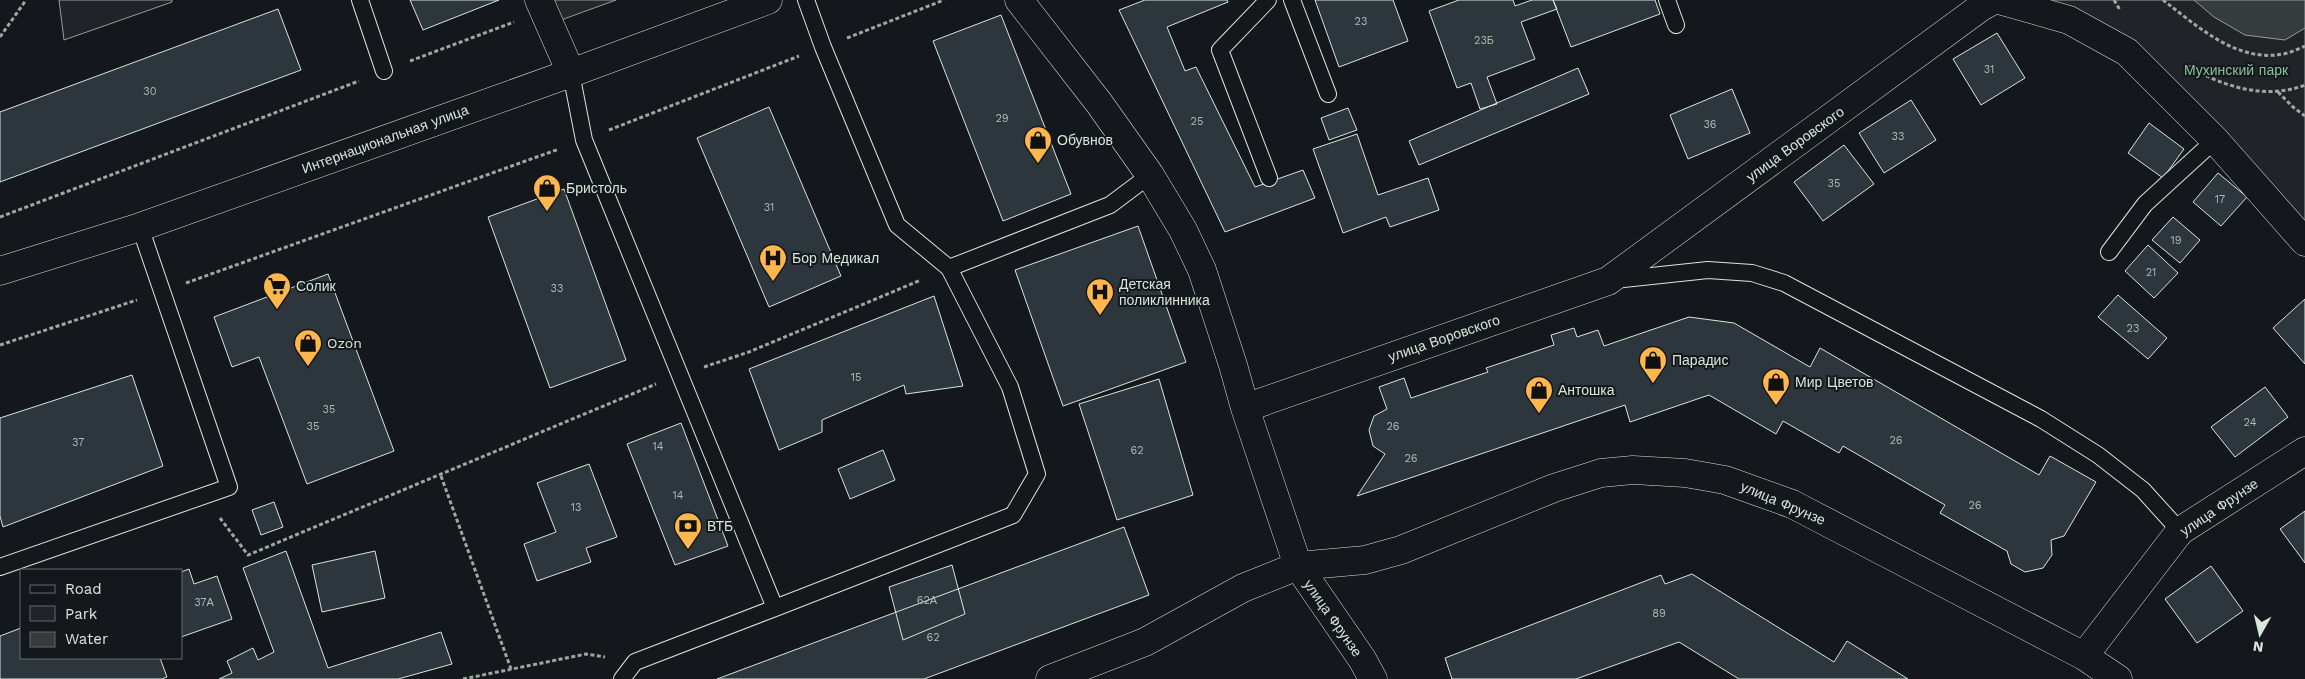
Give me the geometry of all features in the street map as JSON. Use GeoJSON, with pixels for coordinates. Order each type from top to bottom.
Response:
{"type":"FeatureCollection","features":[{"type":"Feature","properties":{"kind":"street","name":"Интернациональная улица"},"geometry":{"type":"LineString","coordinates":[[0,271],[140,227],[571,73],[768,0]]}},
{"type":"Feature","properties":{"kind":"street"},"geometry":{"type":"LineString","coordinates":[[1019,0],[1099,103],[1150,175],[1183,230],[1202,270],[1245,408],[1298,566],[1244,588],[1145,642],[1050,679]]}},
{"type":"Feature","properties":{"kind":"street","name":"улица Воровского"},"geometry":{"type":"LineString","coordinates":[[1245,408],[1608,281],[1981,7],[1994,0]]}},
{"type":"Feature","properties":{"kind":"street"},"geometry":{"type":"LineString","coordinates":[[1999,0],[2069,20],[2127,52],[2215,140],[2305,242]]}},
{"type":"Feature","properties":{"kind":"street"},"geometry":{"type":"LineString","coordinates":[[541,5],[571,73]]}},
{"type":"Feature","properties":{"kind":"street","name":"улица Фрунзе"},"geometry":{"type":"LineString","coordinates":[[1373,679],[1362,659],[1298,566],[1366,560],[1401,550],[1554,488],[1601,473],[1633,470],[1685,473],[1725,480],[1792,504],[2084,656],[2180,531],[2305,451]]}},
{"type":"Feature","properties":{"kind":"street"},"geometry":{"type":"LineString","coordinates":[[2084,656],[2118,679]]}},
{"type":"Feature","properties":{"kind":"lane"},"geometry":{"type":"LineString","coordinates":[[360,0],[384,71]]}},
{"type":"Feature","properties":{"kind":"lane"},"geometry":{"type":"LineString","coordinates":[[622,679],[635,662],[1013,515],[1037,474],[1010,387],[949,268],[897,225],[823,47],[806,0]]}},
{"type":"Feature","properties":{"kind":"lane"},"geometry":{"type":"LineString","coordinates":[[1268,0],[1220,50],[1269,178]]}},
{"type":"Feature","properties":{"kind":"lane"},"geometry":{"type":"LineString","coordinates":[[1292,0],[1328,94]]}},
{"type":"Feature","properties":{"kind":"lane"},"geometry":{"type":"LineString","coordinates":[[1667,0],[1676,25]]}},
{"type":"Feature","properties":{"kind":"lane"},"geometry":{"type":"LineString","coordinates":[[571,73],[584,140],[775,608]]}},
{"type":"Feature","properties":{"kind":"lane"},"geometry":{"type":"LineString","coordinates":[[2109,252],[2145,204],[2215,140]]}},
{"type":"Feature","properties":{"kind":"lane"},"geometry":{"type":"LineString","coordinates":[[949,268],[1110,205],[1150,175]]}},
{"type":"Feature","properties":{"kind":"lane"},"geometry":{"type":"LineString","coordinates":[[0,567],[228,487],[140,227]]}},
{"type":"Feature","properties":{"kind":"lane"},"geometry":{"type":"LineString","coordinates":[[1608,281],[1708,270],[1752,273],[1784,283],[2041,419],[2098,455],[2143,490],[2180,531]]}},
{"type":"Feature","properties":{"kind":"path"},"geometry":{"type":"LineString","coordinates":[[0,37],[26,0]]}},
{"type":"Feature","properties":{"kind":"path"},"geometry":{"type":"LineString","coordinates":[[0,345],[161,292],[584,140],[944,0]]}},
{"type":"Feature","properties":{"kind":"path"},"geometry":{"type":"LineString","coordinates":[[2114,0],[2120,11],[2127,17]]}},
{"type":"Feature","properties":{"kind":"path"},"geometry":{"type":"LineString","coordinates":[[2163,0],[2213,39],[2254,54],[2282,54],[2305,46]]}},
{"type":"Feature","properties":{"kind":"path"},"geometry":{"type":"LineString","coordinates":[[0,217],[384,71],[541,5]]}},
{"type":"Feature","properties":{"kind":"path"},"geometry":{"type":"LineString","coordinates":[[2188,66],[2205,76],[2245,90],[2289,92],[2305,85]]}},
{"type":"Feature","properties":{"kind":"path"},"geometry":{"type":"LineString","coordinates":[[2277,91],[2292,107],[2305,116]]}},
{"type":"Feature","properties":{"kind":"path"},"geometry":{"type":"LineString","coordinates":[[204,496],[248,555],[277,541],[441,476],[679,375],[748,352],[886,297],[949,268]]}},
{"type":"Feature","properties":{"kind":"path"},"geometry":{"type":"LineString","coordinates":[[441,476],[511,669]]}},
{"type":"Feature","properties":{"kind":"path"},"geometry":{"type":"LineString","coordinates":[[463,679],[586,654],[635,662]]}},
{"type":"Feature","properties":{"kind":"green space"},"geometry":{"type":"Polygon","coordinates":[[[59,0],[172,0],[172,2],[64,40],[59,0]]]}},
{"type":"Feature","properties":{"kind":"green space","name":"Мухинский парк"},"geometry":{"type":"Polygon","coordinates":[[[1998,0],[2305,0],[2305,246],[2127,52],[1998,0]]]}},
{"type":"Feature","properties":{"kind":"shaded area"},"geometry":{"type":"Polygon","coordinates":[[[539,0],[616,0],[550,24],[539,0]]]}},
{"type":"Feature","properties":{"kind":"water"},"geometry":{"type":"Polygon","coordinates":[[[2194,0],[2305,0],[2305,28],[2285,40],[2245,35],[2214,17],[2194,0]]]}},
{"type":"Feature","properties":{"kind":"building"},"geometry":{"type":"Polygon","coordinates":[[[410,0],[499,0],[423,30],[410,0]]]}},
{"type":"Feature","properties":{"kind":"building"},"geometry":{"type":"Polygon","coordinates":[[[1145,0],[1227,0],[1228,2],[1167,27],[1185,71],[1196,67],[1255,187],[1303,170],[1315,198],[1225,232],[1119,10],[1145,0]]]}},
{"type":"Feature","properties":{"kind":"building"},"geometry":{"type":"Polygon","coordinates":[[[1315,0],[1393,0],[1408,41],[1339,67],[1315,0]]]}},
{"type":"Feature","properties":{"kind":"building"},"geometry":{"type":"Polygon","coordinates":[[[1459,0],[1513,0],[1515,6],[1532,0],[1553,0],[1557,9],[1521,22],[1535,59],[1487,77],[1497,104],[1480,109],[1471,83],[1457,88],[1429,11],[1459,0]]]}},
{"type":"Feature","properties":{"kind":"building"},"geometry":{"type":"Polygon","coordinates":[[[1553,0],[1655,0],[1660,14],[1571,47],[1553,0]]]}},
{"type":"Feature","properties":{"kind":"building"},"geometry":{"type":"Polygon","coordinates":[[[278,9],[301,70],[0,182],[0,112],[278,9]]]}},
{"type":"Feature","properties":{"kind":"building"},"geometry":{"type":"Polygon","coordinates":[[[1001,15],[1071,194],[1003,221],[933,41],[1001,15]]]}},
{"type":"Feature","properties":{"kind":"building"},"geometry":{"type":"Polygon","coordinates":[[[1997,33],[2025,78],[1981,105],[1953,59],[1997,33]]]}},
{"type":"Feature","properties":{"kind":"building"},"geometry":{"type":"Polygon","coordinates":[[[1578,68],[1589,94],[1419,165],[1409,141],[1578,68]]]}},
{"type":"Feature","properties":{"kind":"building"},"geometry":{"type":"Polygon","coordinates":[[[1732,89],[1750,133],[1688,159],[1670,115],[1732,89]]]}},
{"type":"Feature","properties":{"kind":"building"},"geometry":{"type":"Polygon","coordinates":[[[1911,100],[1936,140],[1884,173],[1859,133],[1911,100]]]}},
{"type":"Feature","properties":{"kind":"building"},"geometry":{"type":"Polygon","coordinates":[[[769,107],[841,276],[769,307],[697,138],[769,107]]]}},
{"type":"Feature","properties":{"kind":"building"},"geometry":{"type":"Polygon","coordinates":[[[1348,108],[1357,130],[1329,140],[1321,118],[1348,108]]]}},
{"type":"Feature","properties":{"kind":"building"},"geometry":{"type":"Polygon","coordinates":[[[2149,123],[2184,149],[2163,178],[2128,153],[2149,123]]]}},
{"type":"Feature","properties":{"kind":"building"},"geometry":{"type":"Polygon","coordinates":[[[1357,134],[1378,195],[1428,178],[1439,210],[1390,227],[1386,217],[1343,233],[1313,149],[1357,134]]]}},
{"type":"Feature","properties":{"kind":"building"},"geometry":{"type":"Polygon","coordinates":[[[1844,145],[1874,184],[1823,221],[1794,182],[1844,145]]]}},
{"type":"Feature","properties":{"kind":"building"},"geometry":{"type":"Polygon","coordinates":[[[2218,173],[2247,197],[2221,226],[2193,202],[2218,173]]]}},
{"type":"Feature","properties":{"kind":"building"},"geometry":{"type":"Polygon","coordinates":[[[564,189],[626,360],[550,388],[488,217],[564,189]]]}},
{"type":"Feature","properties":{"kind":"building"},"geometry":{"type":"Polygon","coordinates":[[[2173,217],[2200,240],[2180,263],[2152,240],[2173,217]]]}},
{"type":"Feature","properties":{"kind":"building","name":"Детская поликлинника"},"geometry":{"type":"Polygon","coordinates":[[[1138,226],[1186,362],[1063,406],[1015,270],[1138,226]]]}},
{"type":"Feature","properties":{"kind":"building"},"geometry":{"type":"Polygon","coordinates":[[[2148,245],[2178,273],[2154,298],[2125,271],[2148,245]]]}},
{"type":"Feature","properties":{"kind":"building"},"geometry":{"type":"Polygon","coordinates":[[[328,274],[394,451],[307,484],[259,357],[232,367],[214,317],[328,274]]]}},
{"type":"Feature","properties":{"kind":"building"},"geometry":{"type":"Polygon","coordinates":[[[2118,295],[2167,338],[2148,359],[2098,317],[2118,295]]]}},
{"type":"Feature","properties":{"kind":"building"},"geometry":{"type":"Polygon","coordinates":[[[934,296],[963,386],[906,394],[904,385],[822,420],[822,432],[779,450],[749,369],[934,296]]]}},
{"type":"Feature","properties":{"kind":"building"},"geometry":{"type":"Polygon","coordinates":[[[2305,299],[2305,364],[2273,328],[2305,299]]]}},
{"type":"Feature","properties":{"kind":"building"},"geometry":{"type":"Polygon","coordinates":[[[1689,317],[1734,323],[1810,367],[1820,348],[2039,475],[2050,456],[2096,482],[2064,536],[2051,540],[2052,555],[2043,568],[2025,572],[2011,564],[2007,551],[1940,513],[1945,505],[1843,446],[1839,453],[1783,421],[1776,434],[1709,395],[1630,422],[1625,405],[1357,496],[1385,454],[1373,446],[1369,430],[1374,416],[1387,409],[1379,387],[1404,378],[1411,398],[1488,372],[1486,368],[1554,345],[1551,335],[1574,328],[1577,337],[1598,330],[1604,346],[1689,317]]]}},
{"type":"Feature","properties":{"kind":"building"},"geometry":{"type":"Polygon","coordinates":[[[132,375],[163,466],[3,527],[0,516],[0,418],[132,375]]]}},
{"type":"Feature","properties":{"kind":"building"},"geometry":{"type":"Polygon","coordinates":[[[1159,379],[1193,495],[1117,520],[1079,404],[1159,379]]]}},
{"type":"Feature","properties":{"kind":"building"},"geometry":{"type":"Polygon","coordinates":[[[2265,387],[2288,417],[2235,457],[2211,427],[2265,387]]]}},
{"type":"Feature","properties":{"kind":"building"},"geometry":{"type":"Polygon","coordinates":[[[681,423],[728,546],[675,565],[627,444],[681,423]]]}},
{"type":"Feature","properties":{"kind":"building"},"geometry":{"type":"Polygon","coordinates":[[[883,450],[895,480],[850,499],[838,469],[883,450]]]}},
{"type":"Feature","properties":{"kind":"building"},"geometry":{"type":"Polygon","coordinates":[[[589,464],[617,537],[586,548],[591,562],[537,581],[524,544],[556,532],[537,483],[589,464]]]}},
{"type":"Feature","properties":{"kind":"building"},"geometry":{"type":"Polygon","coordinates":[[[274,502],[283,527],[261,535],[252,510],[274,502]]]}},
{"type":"Feature","properties":{"kind":"building"},"geometry":{"type":"Polygon","coordinates":[[[2305,511],[2305,563],[2280,529],[2305,511]]]}},
{"type":"Feature","properties":{"kind":"building"},"geometry":{"type":"Polygon","coordinates":[[[1124,527],[1149,595],[924,679],[717,679],[1124,527]]]}},
{"type":"Feature","properties":{"kind":"building"},"geometry":{"type":"Polygon","coordinates":[[[286,551],[328,668],[441,632],[452,664],[398,679],[219,679],[232,673],[227,661],[253,648],[258,660],[274,652],[243,568],[286,551]]]}},
{"type":"Feature","properties":{"kind":"building"},"geometry":{"type":"Polygon","coordinates":[[[375,551],[385,598],[322,612],[312,565],[375,551]]]}},
{"type":"Feature","properties":{"kind":"building"},"geometry":{"type":"Polygon","coordinates":[[[952,565],[965,614],[903,640],[889,587],[952,565]]]}},
{"type":"Feature","properties":{"kind":"building"},"geometry":{"type":"Polygon","coordinates":[[[2211,566],[2243,611],[2197,643],[2165,599],[2211,566]]]}},
{"type":"Feature","properties":{"kind":"building"},"geometry":{"type":"Polygon","coordinates":[[[189,569],[194,584],[217,576],[232,619],[182,637],[182,572],[189,569]]]}},
{"type":"Feature","properties":{"kind":"building"},"geometry":{"type":"Polygon","coordinates":[[[1692,574],[1834,662],[1847,641],[1908,679],[1739,679],[1679,642],[1576,679],[1452,679],[1445,658],[1661,575],[1665,584],[1692,574]]]}},
{"type":"Feature","properties":{"kind":"building"},"geometry":{"type":"Polygon","coordinates":[[[20,628],[20,659],[160,659],[167,677],[162,679],[0,679],[0,636],[20,628]]]}},
{"type":"Feature","properties":{"kind":"place","name":"Обувнов"},"geometry":{"type":"Point","coordinates":[1038,164]}},
{"type":"Feature","properties":{"kind":"place","name":"Бристоль"},"geometry":{"type":"Point","coordinates":[547,212]}},
{"type":"Feature","properties":{"kind":"place","name":"Бор Медикал"},"geometry":{"type":"Point","coordinates":[773,282]}},
{"type":"Feature","properties":{"kind":"place","name":"Солик"},"geometry":{"type":"Point","coordinates":[277,310]}},
{"type":"Feature","properties":{"kind":"place","name":"Детская поликлинника"},"geometry":{"type":"Point","coordinates":[1100,316]}},
{"type":"Feature","properties":{"kind":"place","name":"Ozon"},"geometry":{"type":"Point","coordinates":[308,367]}},
{"type":"Feature","properties":{"kind":"place","name":"Парадис"},"geometry":{"type":"Point","coordinates":[1653,384]}},
{"type":"Feature","properties":{"kind":"place","name":"Мир Цветов"},"geometry":{"type":"Point","coordinates":[1776,406]}},
{"type":"Feature","properties":{"kind":"place","name":"Антошка"},"geometry":{"type":"Point","coordinates":[1539,414]}},
{"type":"Feature","properties":{"kind":"place","name":"ВТБ"},"geometry":{"type":"Point","coordinates":[688,550]}}]}
